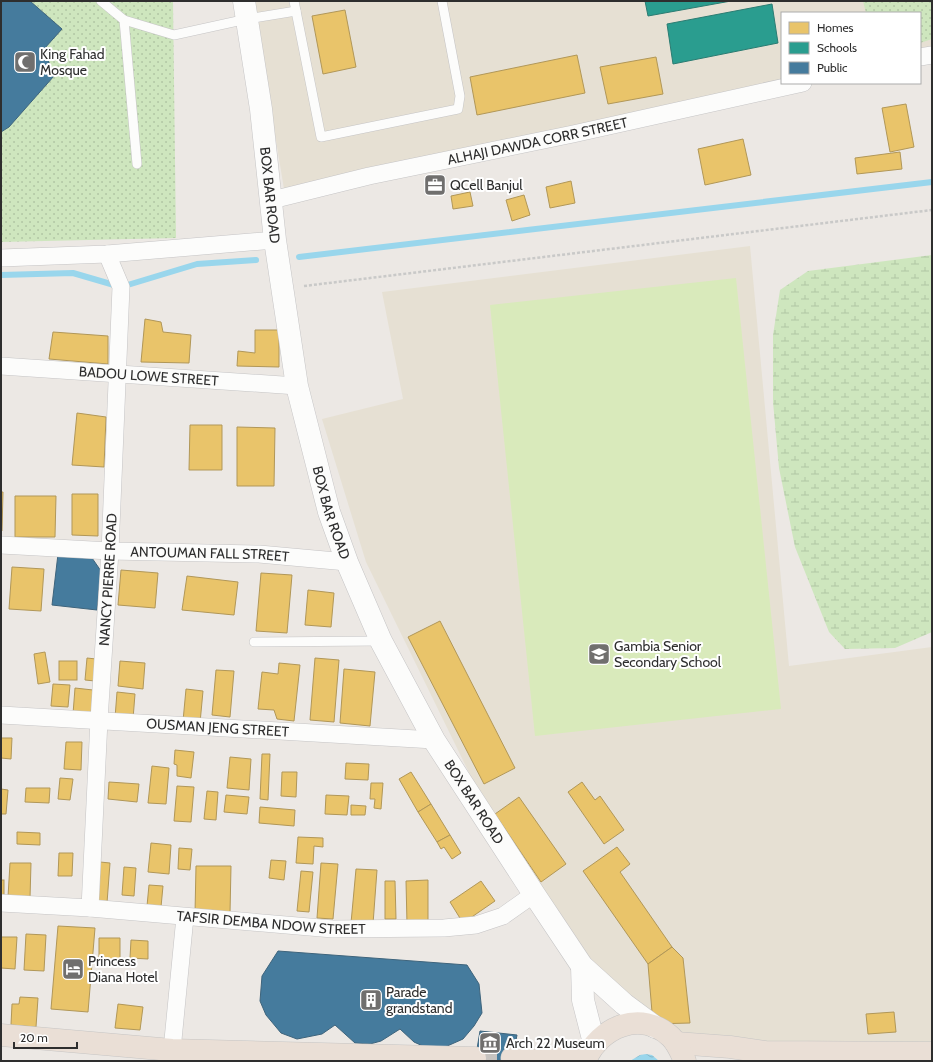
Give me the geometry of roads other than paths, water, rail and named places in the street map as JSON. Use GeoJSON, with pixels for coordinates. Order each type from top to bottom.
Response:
{"type":"FeatureCollection","features":[{"type":"Feature","properties":{"kind":"highway"},"geometry":{"type":"LineString","coordinates":[[543,1061],[569,1055],[589,1053],[612,1030],[622,1025],[633,1024],[655,1027],[670,1036],[680,1052],[730,1047],[765,1052],[932,1053]]}},
{"type":"Feature","properties":{"kind":"highway"},"geometry":{"type":"LineString","coordinates":[[1,1035],[172,1050],[475,1058]]}},
{"type":"Feature","properties":{"kind":"highway"},"geometry":{"type":"LineString","coordinates":[[512,1058],[539,1061]]}},
{"type":"Feature","properties":{"kind":"street","name":"BOX BAR ROAD"},"geometry":{"type":"LineString","coordinates":[[245,10],[261,109],[272,200],[275,240],[284,289],[297,386],[329,512],[347,562],[381,641],[434,740],[534,894],[582,966],[624,1004],[655,1027]]}},
{"type":"Feature","properties":{"kind":"street"},"geometry":{"type":"LineString","coordinates":[[921,57],[932,55]]}},
{"type":"Feature","properties":{"kind":"street","name":"ALHAJI DAWDA CORR STREET"},"geometry":{"type":"LineString","coordinates":[[272,200],[369,176],[798,84]]}},
{"type":"Feature","properties":{"kind":"street"},"geometry":{"type":"LineString","coordinates":[[1,258],[107,254],[275,240]]}},
{"type":"Feature","properties":{"kind":"street","name":"NANCY PIERRE ROAD"},"geometry":{"type":"LineString","coordinates":[[90,908],[99,720],[110,551],[120,287],[107,254]]}},
{"type":"Feature","properties":{"kind":"street","name":"BADOU LOWE STREET"},"geometry":{"type":"LineString","coordinates":[[1,366],[297,386]]}},
{"type":"Feature","properties":{"kind":"street","name":"ANTOUMAN FALL STREET"},"geometry":{"type":"LineString","coordinates":[[1,545],[110,551],[259,554],[347,562]]}},
{"type":"Feature","properties":{"kind":"street","name":"OUSMAN JENG STREET"},"geometry":{"type":"LineString","coordinates":[[1,715],[434,740]]}},
{"type":"Feature","properties":{"kind":"street","name":"TAFSIR DEMBA NDOW STREET"},"geometry":{"type":"LineString","coordinates":[[1,903],[90,908],[333,929],[444,928],[476,925],[503,916],[534,894]]}},
{"type":"Feature","properties":{"kind":"street"},"geometry":{"type":"LineString","coordinates":[[172,1050],[185,917]]}},
{"type":"Feature","properties":{"kind":"street"},"geometry":{"type":"LineString","coordinates":[[582,966],[583,1000],[589,1053]]}},
{"type":"Feature","properties":{"kind":"lane"},"geometry":{"type":"LineString","coordinates":[[101,1],[124,20],[174,35],[245,10],[296,11]]}},
{"type":"Feature","properties":{"kind":"lane"},"geometry":{"type":"LineString","coordinates":[[294,1],[321,137],[458,109],[460,96],[442,1]]}},
{"type":"Feature","properties":{"kind":"lane"},"geometry":{"type":"LineString","coordinates":[[124,20],[138,164]]}},
{"type":"Feature","properties":{"kind":"lane"},"geometry":{"type":"LineString","coordinates":[[254,642],[381,641]]}},
{"type":"Feature","properties":{"kind":"water"},"geometry":{"type":"Polygon","coordinates":[[[640,1055],[652,1055],[659,1061],[630,1061],[640,1055]]]}},
{"type":"Feature","properties":{"kind":"waterway"},"geometry":{"type":"LineString","coordinates":[[299,257],[932,182]]}},
{"type":"Feature","properties":{"kind":"waterway"},"geometry":{"type":"LineString","coordinates":[[1,275],[73,273],[121,287],[197,264],[256,260]]}},
{"type":"Feature","properties":{"kind":"tunnel"},"geometry":{"type":"LineString","coordinates":[[475,1058],[512,1058]]}},
{"type":"Feature","properties":{"kind":"place","name":"King Fahad Mosque"},"geometry":{"type":"Point","coordinates":[25,62]}},
{"type":"Feature","properties":{"kind":"place","name":"QCell Banjul"},"geometry":{"type":"Point","coordinates":[435,185]}},
{"type":"Feature","properties":{"kind":"place","name":"Gambia Senior Secondary School"},"geometry":{"type":"Point","coordinates":[599,654]}},
{"type":"Feature","properties":{"kind":"place","name":"Princess Diana Hotel"},"geometry":{"type":"Point","coordinates":[73,969]}},
{"type":"Feature","properties":{"kind":"place","name":"Parade grandstand"},"geometry":{"type":"Point","coordinates":[371,1000]}},
{"type":"Feature","properties":{"kind":"place","name":"Arch 22 Museum"},"geometry":{"type":"Point","coordinates":[490,1043]}}]}
